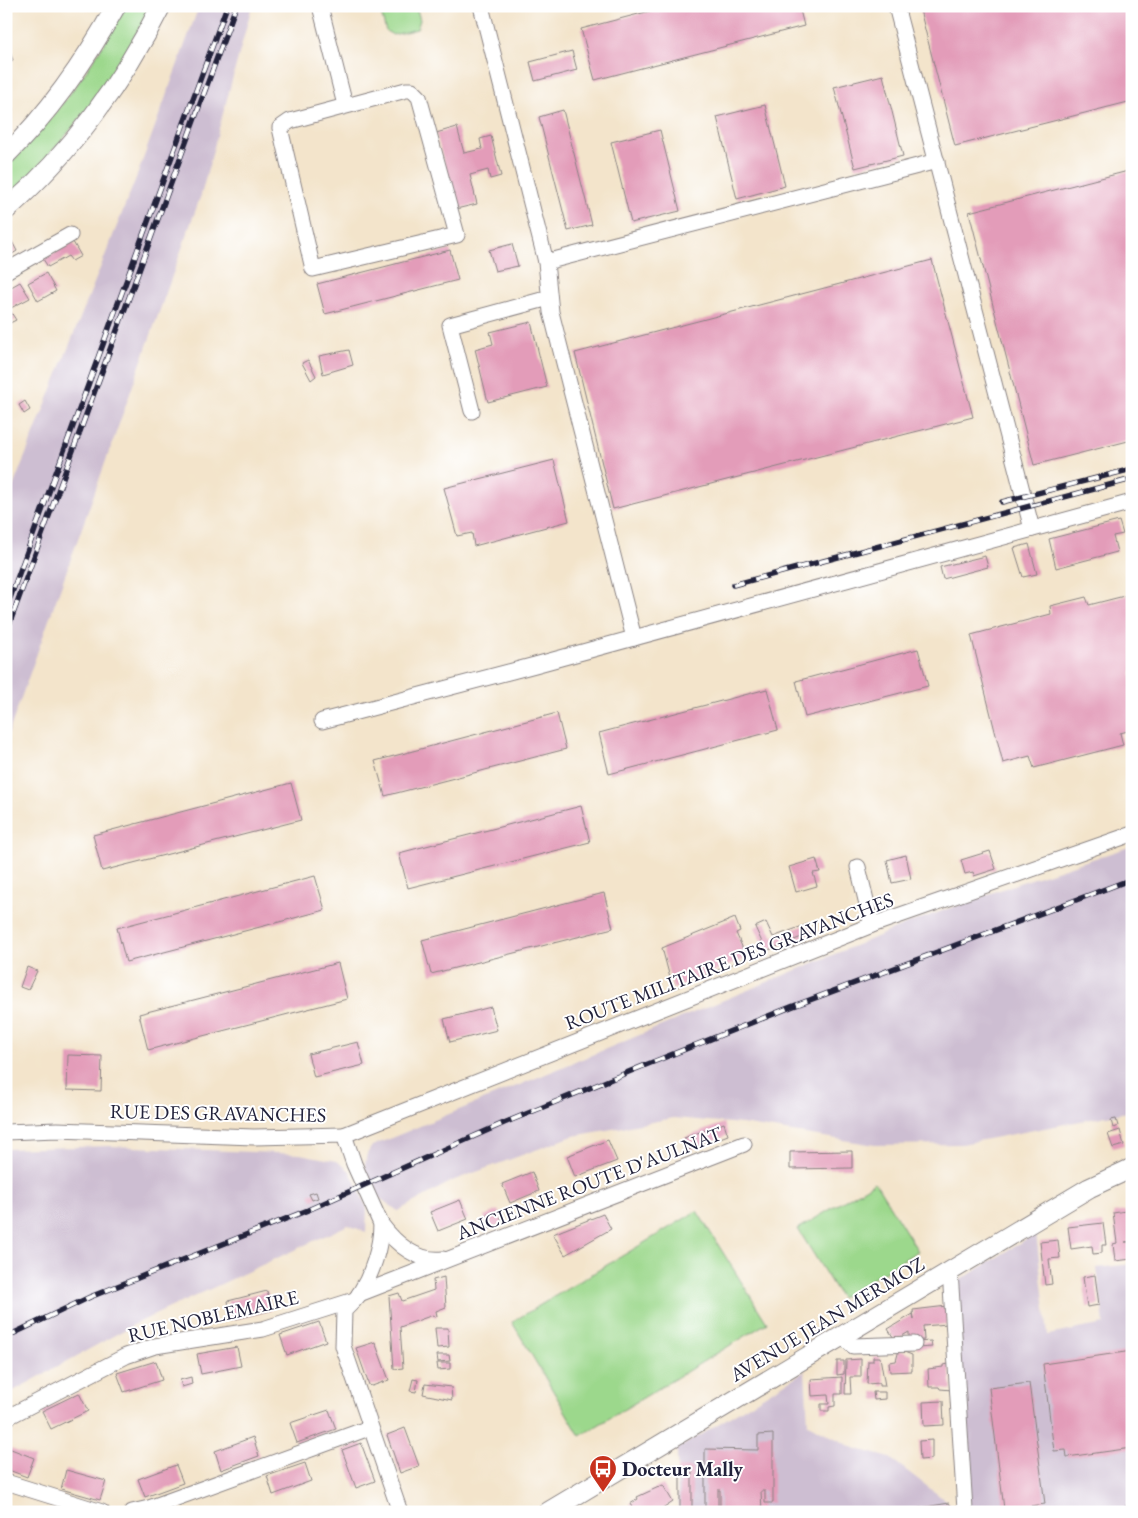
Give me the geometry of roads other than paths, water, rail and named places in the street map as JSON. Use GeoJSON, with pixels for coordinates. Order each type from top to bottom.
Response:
{"type":"FeatureCollection","features":[{"type":"Feature","properties":{"kind":"main road"},"geometry":{"type":"LineString","coordinates":[[6,155],[54,100],[78,68],[116,6]]}},
{"type":"Feature","properties":{"kind":"main road"},"geometry":{"type":"LineString","coordinates":[[6,210],[48,169],[88,122],[128,67],[161,6]]}},
{"type":"Feature","properties":{"kind":"main road","name":"AVENUE JEAN MERMOZ"},"geometry":{"type":"LineString","coordinates":[[548,1512],[1089,1188],[1132,1168]]}},
{"type":"Feature","properties":{"kind":"street"},"geometry":{"type":"LineString","coordinates":[[320,6],[346,105]]}},
{"type":"Feature","properties":{"kind":"street"},"geometry":{"type":"LineString","coordinates":[[896,6],[1032,529]]}},
{"type":"Feature","properties":{"kind":"street"},"geometry":{"type":"LineString","coordinates":[[483,7],[546,262],[549,298],[634,638]]}},
{"type":"Feature","properties":{"kind":"street"},"geometry":{"type":"LineString","coordinates":[[406,90],[417,93],[457,235],[313,269],[280,128],[290,121],[346,105],[406,90]]}},
{"type":"Feature","properties":{"kind":"street"},"geometry":{"type":"LineString","coordinates":[[546,262],[937,161]]}},
{"type":"Feature","properties":{"kind":"street"},"geometry":{"type":"LineString","coordinates":[[6,271],[70,235]]}},
{"type":"Feature","properties":{"kind":"street"},"geometry":{"type":"LineString","coordinates":[[472,411],[450,325],[549,298]]}},
{"type":"Feature","properties":{"kind":"street"},"geometry":{"type":"LineString","coordinates":[[322,721],[1132,502]]}},
{"type":"Feature","properties":{"kind":"street","name":"ROUTE MILITAIRE DES GRAVANCHES"},"geometry":{"type":"LineString","coordinates":[[344,1135],[872,925],[1132,834]]}},
{"type":"Feature","properties":{"kind":"street"},"geometry":{"type":"LineString","coordinates":[[858,867],[872,925]]}},
{"type":"Feature","properties":{"kind":"street","name":"RUE DES GRAVANCHES"},"geometry":{"type":"LineString","coordinates":[[6,1132],[57,1130],[254,1137],[344,1135],[354,1164],[379,1219]]}},
{"type":"Feature","properties":{"kind":"street","name":"ANCIENNE ROUTE D'AULNAT"},"geometry":{"type":"LineString","coordinates":[[355,1298],[449,1258],[744,1144]]}},
{"type":"Feature","properties":{"kind":"street"},"geometry":{"type":"LineString","coordinates":[[379,1219],[380,1244],[355,1298],[344,1311],[343,1346],[369,1428],[400,1512]]}},
{"type":"Feature","properties":{"kind":"street","name":"ANCIENNE ROUTE D'AULNAT"},"geometry":{"type":"LineString","coordinates":[[379,1219],[389,1235],[419,1257],[433,1260],[449,1258]]}},
{"type":"Feature","properties":{"kind":"street"},"geometry":{"type":"LineString","coordinates":[[950,1271],[966,1510]]}},
{"type":"Feature","properties":{"kind":"street","name":"RUE NOBLEMAIRE"},"geometry":{"type":"LineString","coordinates":[[6,1418],[126,1356],[140,1351],[155,1346],[263,1329],[355,1298]]}},
{"type":"Feature","properties":{"kind":"street"},"geometry":{"type":"LineString","coordinates":[[843,1336],[853,1346],[914,1344]]}},
{"type":"Feature","properties":{"kind":"street"},"geometry":{"type":"LineString","coordinates":[[132,1512],[149,1508],[369,1428]]}},
{"type":"Feature","properties":{"kind":"street"},"geometry":{"type":"LineString","coordinates":[[6,1482],[102,1512]]}},
{"type":"Feature","properties":{"kind":"railway"},"geometry":{"type":"LineString","coordinates":[[6,609],[227,6]]}},
{"type":"Feature","properties":{"kind":"railway"},"geometry":{"type":"LineString","coordinates":[[6,633],[236,6]]}},
{"type":"Feature","properties":{"kind":"railway"},"geometry":{"type":"LineString","coordinates":[[1002,502],[1132,469]]}},
{"type":"Feature","properties":{"kind":"railway"},"geometry":{"type":"LineString","coordinates":[[733,585],[1132,479]]}},
{"type":"Feature","properties":{"kind":"railway"},"geometry":{"type":"LineString","coordinates":[[6,1337],[90,1297],[308,1210],[504,1123],[648,1064],[791,1007],[1132,879]]}},
{"type":"Feature","properties":{"kind":"place","name":"Docteur Mally"},"geometry":{"type":"Point","coordinates":[603,1493]}}]}
